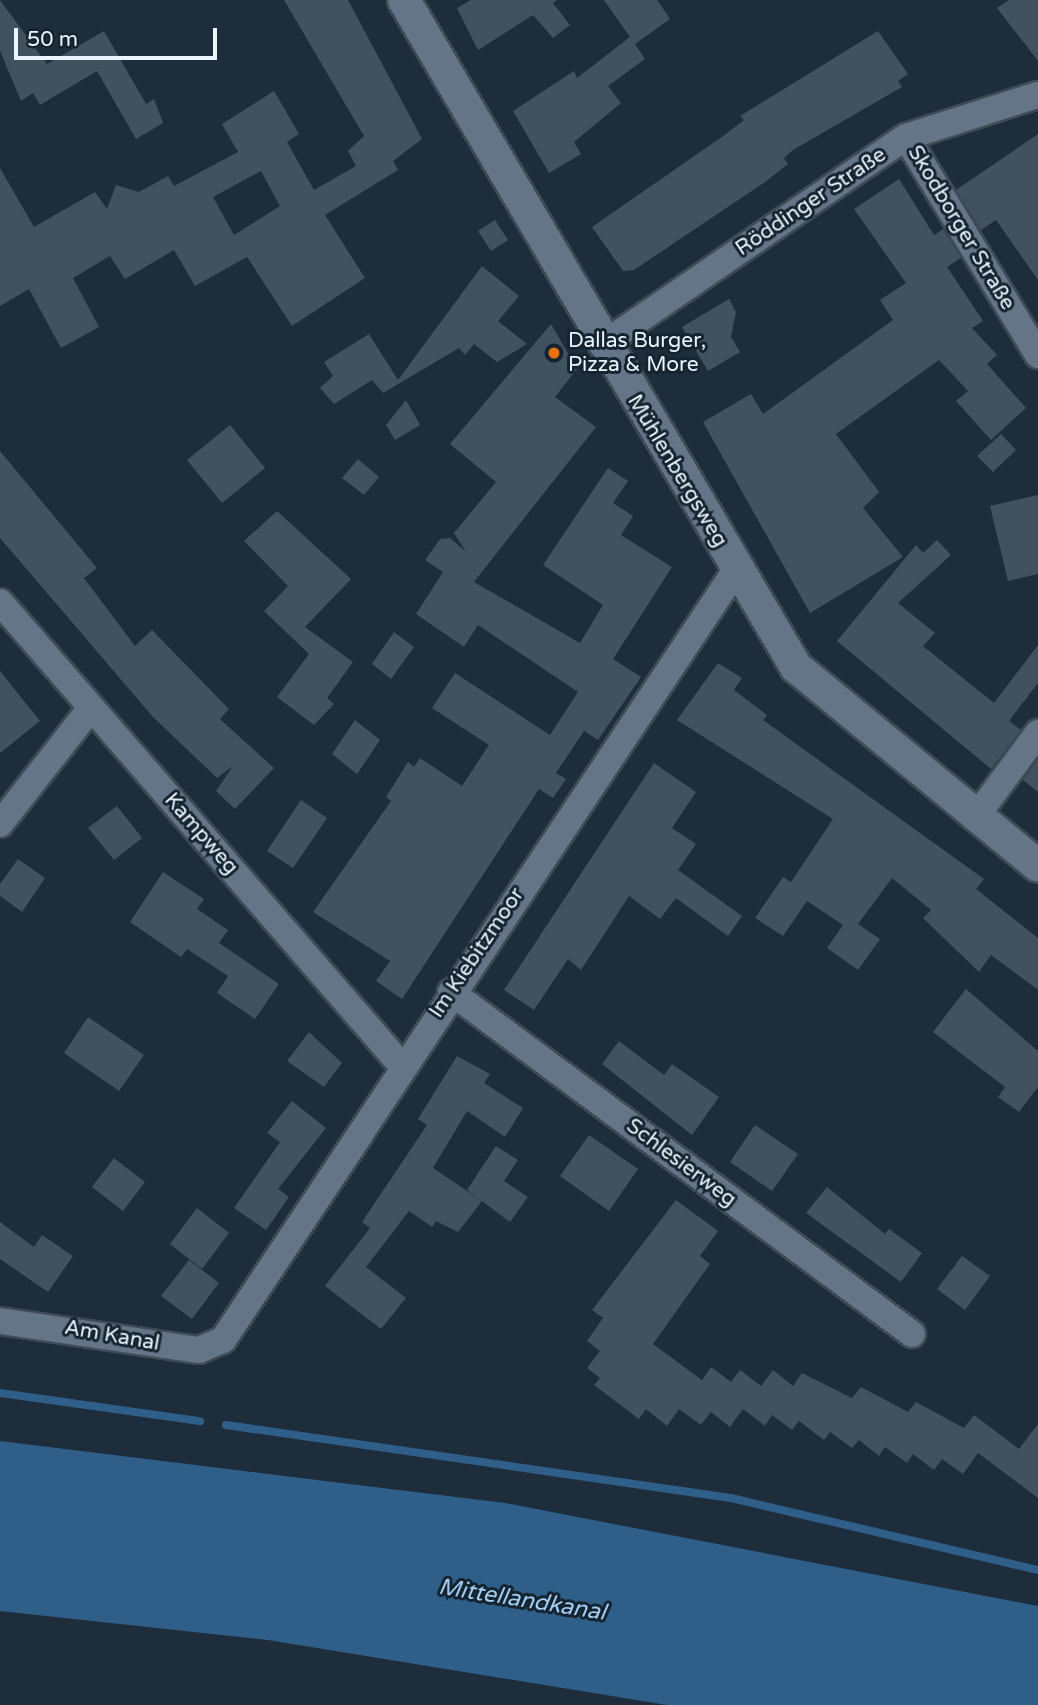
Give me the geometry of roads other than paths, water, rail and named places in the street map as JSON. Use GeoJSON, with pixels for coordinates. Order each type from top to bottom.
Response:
{"type":"FeatureCollection","features":[{"type":"Feature","properties":{"kind":"street","name":"Mühlenbergsweg"},"geometry":{"type":"LineString","coordinates":[[404,0],[602,345],[736,570],[808,683],[1038,866]]}},
{"type":"Feature","properties":{"kind":"street","name":"Röddinger Straße"},"geometry":{"type":"LineString","coordinates":[[602,345],[906,137],[1038,95]]}},
{"type":"Feature","properties":{"kind":"street","name":"Skodborger Straße"},"geometry":{"type":"LineString","coordinates":[[906,137],[1038,355]]}},
{"type":"Feature","properties":{"kind":"street","name":"Im Kiebitzmoor"},"geometry":{"type":"LineString","coordinates":[[223,1340],[451,992],[736,570]]}},
{"type":"Feature","properties":{"kind":"street","name":"Kampweg"},"geometry":{"type":"LineString","coordinates":[[0,602],[402,1066]]}},
{"type":"Feature","properties":{"kind":"street"},"geometry":{"type":"LineString","coordinates":[[0,824],[91,708]]}},
{"type":"Feature","properties":{"kind":"street"},"geometry":{"type":"LineString","coordinates":[[975,818],[1038,733]]}},
{"type":"Feature","properties":{"kind":"street","name":"Schlesierweg"},"geometry":{"type":"LineString","coordinates":[[451,992],[912,1334]]}},
{"type":"Feature","properties":{"kind":"street","name":"Am Kanal"},"geometry":{"type":"LineString","coordinates":[[0,1321],[198,1350],[223,1340]]}},
{"type":"Feature","properties":{"kind":"water","name":"Mittellandkanal"},"geometry":{"type":"Polygon","coordinates":[[[0,1441],[505,1503],[1038,1606],[1038,1705],[667,1705],[268,1640],[0,1611],[0,1441]]]}},
{"type":"Feature","properties":{"kind":"waterway"},"geometry":{"type":"LineString","coordinates":[[0,1393],[200,1421]]}},
{"type":"Feature","properties":{"kind":"waterway"},"geometry":{"type":"LineString","coordinates":[[226,1425],[731,1498],[1038,1570]]}},
{"type":"Feature","properties":{"kind":"place","name":"Dallas Burger, Pizza & More"},"geometry":{"type":"Point","coordinates":[554,353]}}]}
